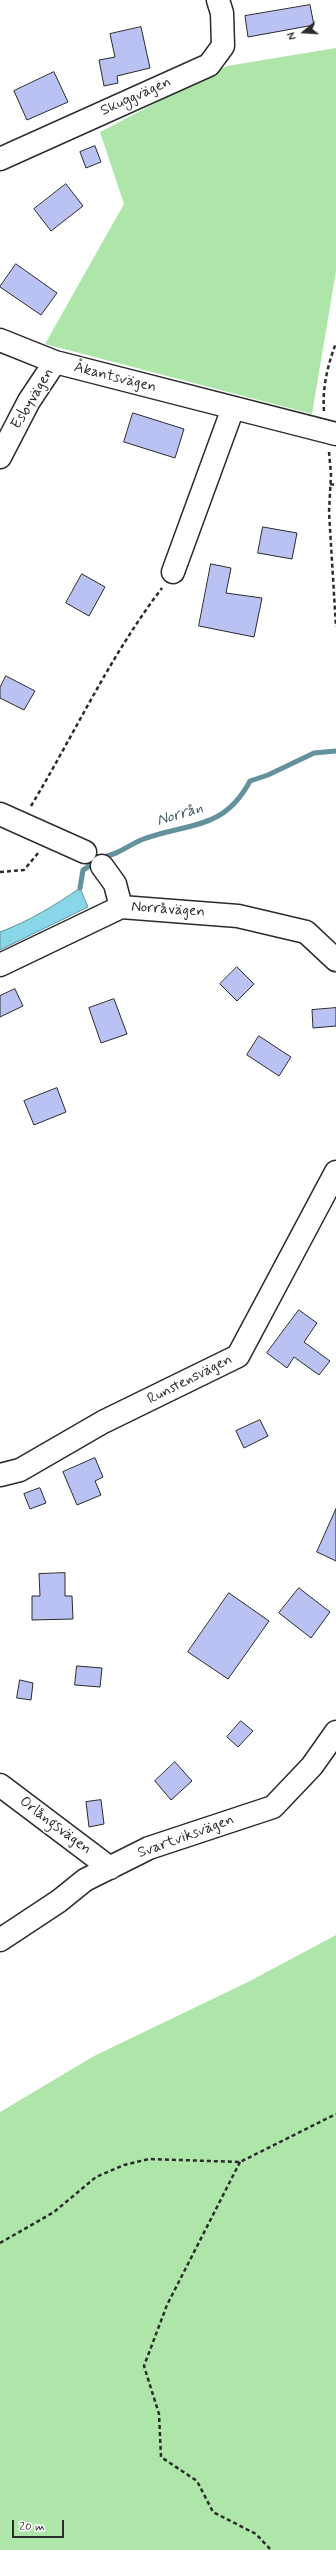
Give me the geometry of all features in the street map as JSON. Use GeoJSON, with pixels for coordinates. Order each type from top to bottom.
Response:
{"type":"FeatureCollection","features":[{"type":"Feature","properties":{"kind":"street","name":"Skuggvägen"},"geometry":{"type":"LineString","coordinates":[[0,159],[209,65],[223,46],[222,13],[218,0]]}},
{"type":"Feature","properties":{"kind":"street","name":"Åkantsvägen"},"geometry":{"type":"LineString","coordinates":[[0,340],[55,362],[331,432]]}},
{"type":"Feature","properties":{"kind":"street","name":"Esbyvägen"},"geometry":{"type":"LineString","coordinates":[[0,457],[29,401],[55,362]]}},
{"type":"Feature","properties":{"kind":"street"},"geometry":{"type":"LineString","coordinates":[[173,572],[234,408]]}},
{"type":"Feature","properties":{"kind":"street"},"geometry":{"type":"LineString","coordinates":[[0,814],[85,852]]}},
{"type":"Feature","properties":{"kind":"street"},"geometry":{"type":"LineString","coordinates":[[102,866],[115,884],[121,907]]}},
{"type":"Feature","properties":{"kind":"street","name":"Norråvägen"},"geometry":{"type":"LineString","coordinates":[[0,965],[121,907],[238,916],[306,932],[336,960]]}},
{"type":"Feature","properties":{"kind":"street","name":"Runstensvägen"},"geometry":{"type":"LineString","coordinates":[[0,1475],[20,1470],[103,1422],[238,1356],[336,1172]]}},
{"type":"Feature","properties":{"kind":"street","name":"Svartviksvägen"},"geometry":{"type":"LineString","coordinates":[[0,1940],[59,1901],[85,1880],[149,1848],[273,1807],[312,1766],[336,1732]]}},
{"type":"Feature","properties":{"kind":"street","name":"Orlångsvägen"},"geometry":{"type":"LineString","coordinates":[[0,1785],[110,1868]]}},
{"type":"Feature","properties":{"kind":"path"},"geometry":{"type":"LineString","coordinates":[[336,343],[330,359],[325,383],[324,405],[331,432],[329,512],[336,627]]}},
{"type":"Feature","properties":{"kind":"path"},"geometry":{"type":"LineString","coordinates":[[330,484],[336,484]]}},
{"type":"Feature","properties":{"kind":"path"},"geometry":{"type":"LineString","coordinates":[[21,824],[72,738],[98,683],[136,620],[173,572]]}},
{"type":"Feature","properties":{"kind":"path"},"geometry":{"type":"LineString","coordinates":[[0,872],[24,870],[52,836]]}},
{"type":"Feature","properties":{"kind":"path"},"geometry":{"type":"LineString","coordinates":[[0,2243],[54,2212],[96,2177],[124,2165],[149,2159],[240,2162],[336,2114]]}},
{"type":"Feature","properties":{"kind":"path"},"geometry":{"type":"LineString","coordinates":[[240,2162],[167,2305],[144,2366],[159,2414],[161,2457],[197,2482],[213,2512],[256,2534],[271,2550]]}},
{"type":"Feature","properties":{"kind":"green space"},"geometry":{"type":"Polygon","coordinates":[[[336,48],[336,271],[312,414],[45,344],[124,204],[100,132],[227,66],[336,48]]]}},
{"type":"Feature","properties":{"kind":"green space"},"geometry":{"type":"Polygon","coordinates":[[[336,1935],[336,2550],[0,2550],[0,2112],[94,2056],[248,1982],[336,1935]]]}},
{"type":"Feature","properties":{"kind":"water"},"geometry":{"type":"Polygon","coordinates":[[[80,888],[88,907],[0,950],[0,932],[41,913],[80,888]]]}},
{"type":"Feature","properties":{"kind":"building"},"geometry":{"type":"Polygon","coordinates":[[[310,5],[314,25],[248,37],[245,16],[310,5]]]}},
{"type":"Feature","properties":{"kind":"building"},"geometry":{"type":"Polygon","coordinates":[[[141,27],[150,68],[117,76],[118,83],[104,86],[99,60],[115,57],[110,34],[141,27]]]}},
{"type":"Feature","properties":{"kind":"building"},"geometry":{"type":"Polygon","coordinates":[[[54,72],[68,102],[27,120],[14,91],[54,72]]]}},
{"type":"Feature","properties":{"kind":"building"},"geometry":{"type":"Polygon","coordinates":[[[95,146],[101,162],[86,168],[80,152],[95,146]]]}},
{"type":"Feature","properties":{"kind":"building"},"geometry":{"type":"Polygon","coordinates":[[[66,184],[83,206],[51,231],[34,209],[66,184]]]}},
{"type":"Feature","properties":{"kind":"building"},"geometry":{"type":"Polygon","coordinates":[[[16,264],[57,293],[41,315],[0,287],[16,264]]]}},
{"type":"Feature","properties":{"kind":"building"},"geometry":{"type":"Polygon","coordinates":[[[133,413],[184,429],[175,458],[124,442],[133,413]]]}},
{"type":"Feature","properties":{"kind":"building"},"geometry":{"type":"Polygon","coordinates":[[[263,527],[297,533],[292,559],[258,553],[263,527]]]}},
{"type":"Feature","properties":{"kind":"building"},"geometry":{"type":"Polygon","coordinates":[[[211,564],[231,568],[226,593],[262,598],[254,637],[199,626],[211,564]]]}},
{"type":"Feature","properties":{"kind":"building"},"geometry":{"type":"Polygon","coordinates":[[[82,574],[105,587],[89,616],[66,603],[82,574]]]}},
{"type":"Feature","properties":{"kind":"building"},"geometry":{"type":"Polygon","coordinates":[[[6,676],[35,691],[24,710],[0,698],[0,688],[6,676]]]}},
{"type":"Feature","properties":{"kind":"building"},"geometry":{"type":"Polygon","coordinates":[[[237,967],[254,984],[237,1001],[220,984],[237,967]]]}},
{"type":"Feature","properties":{"kind":"building"},"geometry":{"type":"Polygon","coordinates":[[[15,989],[23,1006],[0,1017],[0,996],[15,989]]]}},
{"type":"Feature","properties":{"kind":"building"},"geometry":{"type":"Polygon","coordinates":[[[114,999],[127,1034],[101,1043],[89,1008],[114,999]]]}},
{"type":"Feature","properties":{"kind":"building"},"geometry":{"type":"Polygon","coordinates":[[[336,1008],[336,1026],[313,1028],[312,1010],[336,1008]]]}},
{"type":"Feature","properties":{"kind":"building"},"geometry":{"type":"Polygon","coordinates":[[[259,1036],[291,1057],[279,1076],[247,1055],[259,1036]]]}},
{"type":"Feature","properties":{"kind":"building"},"geometry":{"type":"Polygon","coordinates":[[[57,1088],[66,1112],[34,1125],[24,1101],[57,1088]]]}},
{"type":"Feature","properties":{"kind":"building"},"geometry":{"type":"Polygon","coordinates":[[[299,1310],[317,1323],[304,1342],[330,1361],[319,1375],[294,1357],[287,1368],[267,1353],[299,1310]]]}},
{"type":"Feature","properties":{"kind":"building"},"geometry":{"type":"Polygon","coordinates":[[[260,1420],[268,1436],[244,1448],[236,1431],[260,1420]]]}},
{"type":"Feature","properties":{"kind":"building"},"geometry":{"type":"Polygon","coordinates":[[[95,1458],[103,1477],[95,1481],[101,1495],[77,1505],[63,1472],[95,1458]]]}},
{"type":"Feature","properties":{"kind":"building"},"geometry":{"type":"Polygon","coordinates":[[[40,1488],[46,1503],[30,1509],[24,1494],[40,1488]]]}},
{"type":"Feature","properties":{"kind":"building"},"geometry":{"type":"Polygon","coordinates":[[[336,1509],[336,1561],[317,1552],[336,1509]]]}},
{"type":"Feature","properties":{"kind":"building"},"geometry":{"type":"Polygon","coordinates":[[[65,1573],[65,1596],[72,1596],[73,1619],[32,1620],[32,1596],[40,1596],[39,1574],[65,1573]]]}},
{"type":"Feature","properties":{"kind":"building"},"geometry":{"type":"Polygon","coordinates":[[[299,1588],[330,1612],[311,1638],[279,1613],[299,1588]]]}},
{"type":"Feature","properties":{"kind":"building"},"geometry":{"type":"Polygon","coordinates":[[[229,1593],[269,1621],[228,1679],[188,1652],[229,1593]]]}},
{"type":"Feature","properties":{"kind":"building"},"geometry":{"type":"Polygon","coordinates":[[[77,1666],[102,1668],[100,1687],[75,1685],[77,1666]]]}},
{"type":"Feature","properties":{"kind":"building"},"geometry":{"type":"Polygon","coordinates":[[[20,1680],[33,1683],[31,1700],[17,1698],[20,1680]]]}},
{"type":"Feature","properties":{"kind":"building"},"geometry":{"type":"Polygon","coordinates":[[[241,1721],[253,1731],[238,1747],[227,1737],[241,1721]]]}},
{"type":"Feature","properties":{"kind":"building"},"geometry":{"type":"Polygon","coordinates":[[[175,1762],[192,1781],[171,1800],[155,1781],[175,1762]]]}},
{"type":"Feature","properties":{"kind":"building"},"geometry":{"type":"Polygon","coordinates":[[[101,1800],[104,1824],[89,1827],[86,1802],[101,1800]]]}},
{"type":"Feature","properties":{"kind":"waterway","name":"Norrån"},"geometry":{"type":"LineString","coordinates":[[102,857],[118,852],[141,840],[158,834],[203,823],[228,809],[239,797],[250,781],[268,775],[314,753],[336,751]]}},
{"type":"Feature","properties":{"kind":"waterway","name":"Norrån"},"geometry":{"type":"LineString","coordinates":[[80,888],[83,870],[96,862]]}}]}
